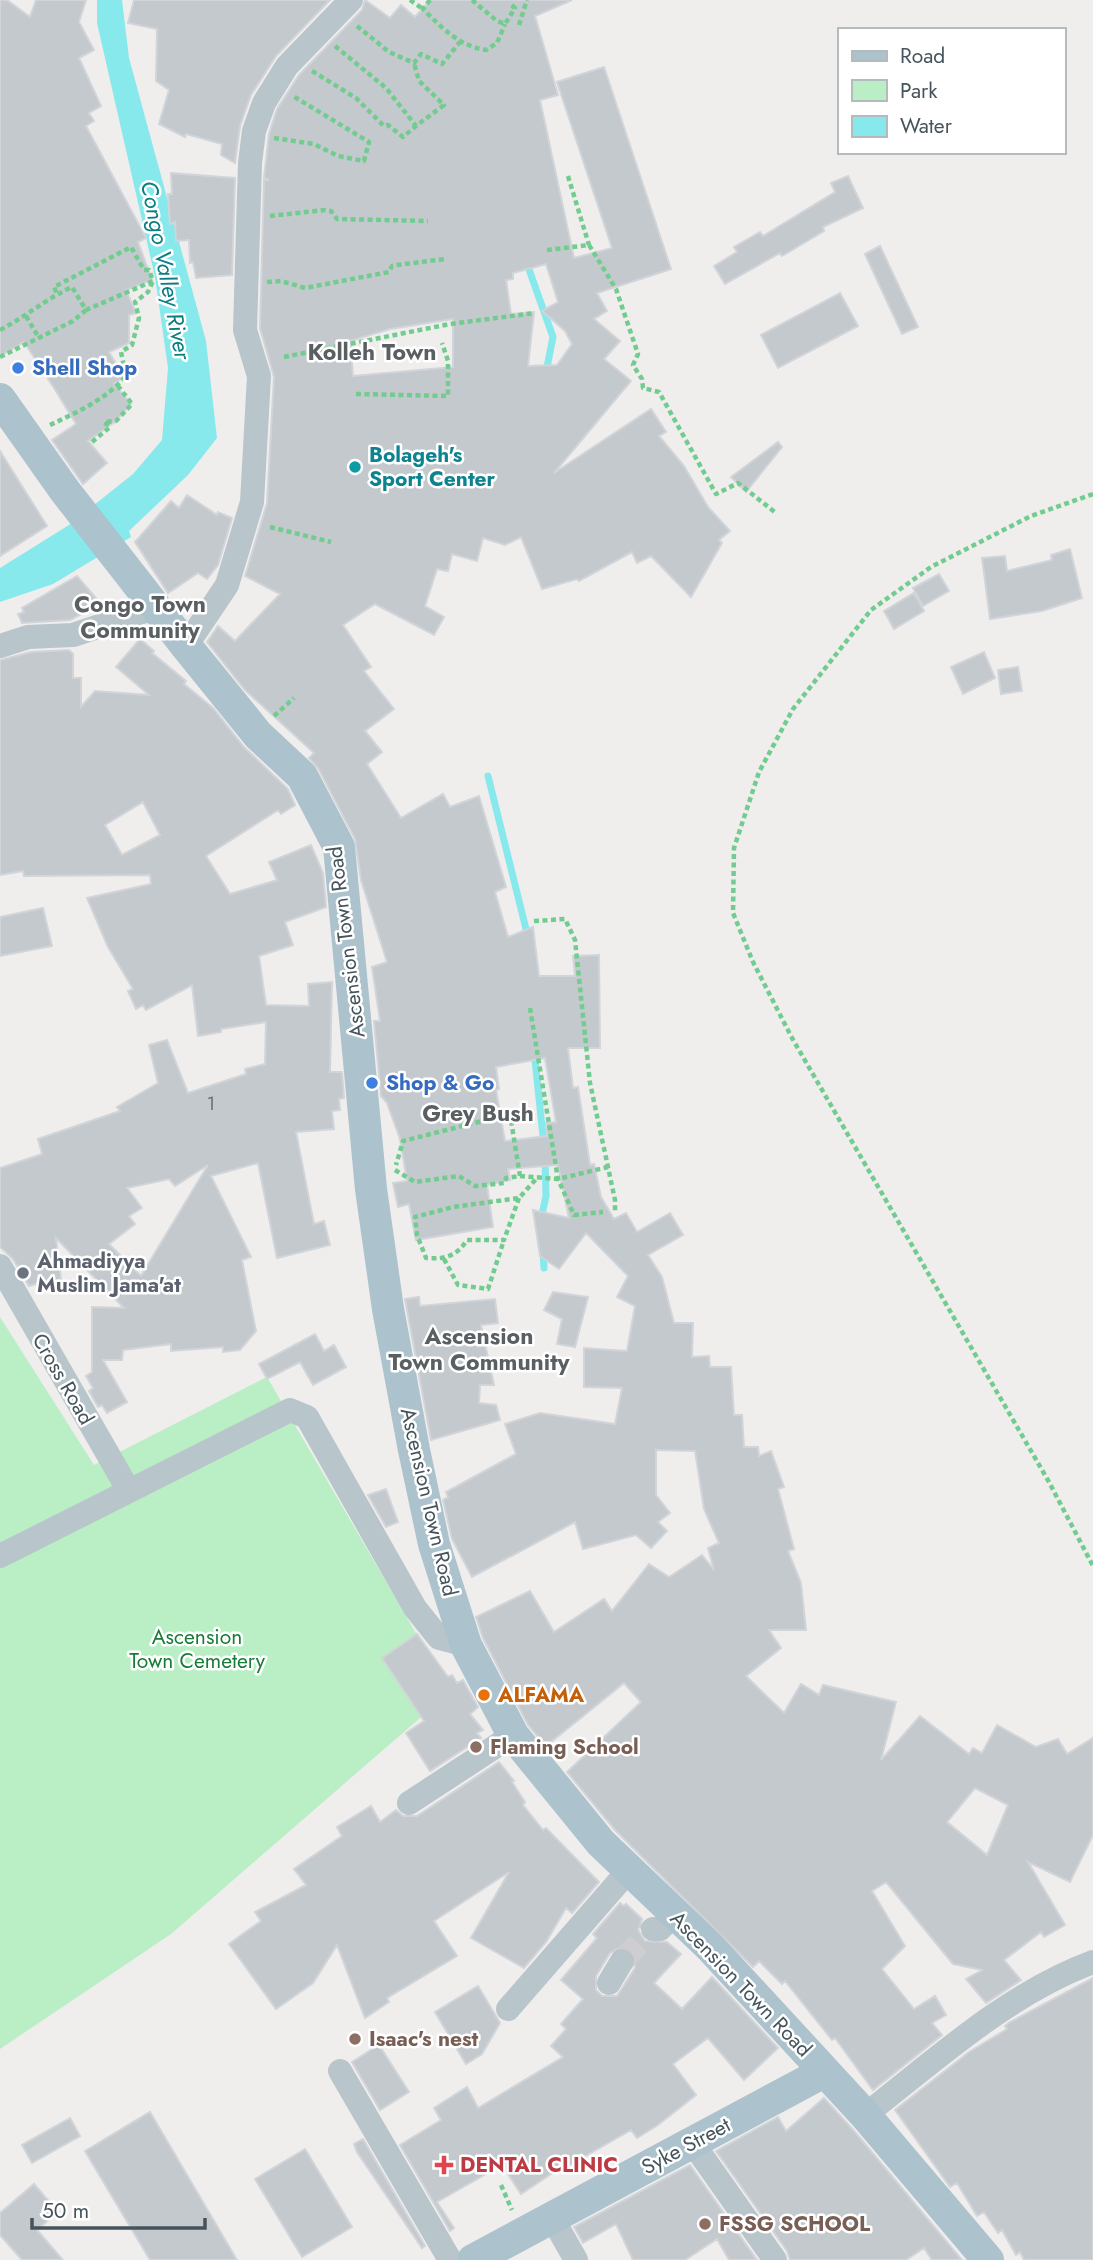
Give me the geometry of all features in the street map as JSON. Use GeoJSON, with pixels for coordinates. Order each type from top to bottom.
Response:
{"type":"FeatureCollection","features":[{"type":"Feature","properties":{"kind":"main road","name":"Ascension Town Road"},"geometry":{"type":"LineString","coordinates":[[0,398],[65,492],[186,646],[258,735],[302,776],[339,847],[355,996],[363,1114],[388,1309],[434,1544],[466,1645],[513,1735],[601,1843],[629,1870],[664,1921],[824,2071],[988,2260]]}},
{"type":"Feature","properties":{"kind":"main road","name":"Syke Street"},"geometry":{"type":"LineString","coordinates":[[473,2260],[824,2071]]}},
{"type":"Feature","properties":{"kind":"street"},"geometry":{"type":"LineString","coordinates":[[186,646],[227,585],[252,502],[259,376],[245,330],[248,217],[254,131],[264,103],[295,57],[345,6]]}},
{"type":"Feature","properties":{"kind":"street"},"geometry":{"type":"LineString","coordinates":[[0,646],[28,637],[74,635],[157,607]]}},
{"type":"Feature","properties":{"kind":"street","name":"Cross Road"},"geometry":{"type":"LineString","coordinates":[[0,1266],[129,1491]]}},
{"type":"Feature","properties":{"kind":"street"},"geometry":{"type":"LineString","coordinates":[[0,1556],[290,1410],[307,1417],[415,1608],[439,1638],[466,1645]]}},
{"type":"Feature","properties":{"kind":"street"},"geometry":{"type":"LineString","coordinates":[[409,1803],[513,1735]]}},
{"type":"Feature","properties":{"kind":"street"},"geometry":{"type":"LineString","coordinates":[[508,2009],[629,1870]]}},
{"type":"Feature","properties":{"kind":"street"},"geometry":{"type":"LineString","coordinates":[[609,1983],[622,1961]]}},
{"type":"Feature","properties":{"kind":"street"},"geometry":{"type":"LineString","coordinates":[[864,2115],[1022,1997],[1093,1962]]}},
{"type":"Feature","properties":{"kind":"street"},"geometry":{"type":"LineString","coordinates":[[340,2071],[450,2260]]}},
{"type":"Feature","properties":{"kind":"street"},"geometry":{"type":"LineString","coordinates":[[692,2142],[775,2260]]}},
{"type":"Feature","properties":{"kind":"street"},"geometry":{"type":"LineString","coordinates":[[551,2216],[576,2260]]}},
{"type":"Feature","properties":{"kind":"path"},"geometry":{"type":"LineString","coordinates":[[410,0],[460,42],[486,50],[497,43],[515,8],[509,3]]}},
{"type":"Feature","properties":{"kind":"path"},"geometry":{"type":"LineString","coordinates":[[423,9],[429,0]]}},
{"type":"Feature","properties":{"kind":"path"},"geometry":{"type":"LineString","coordinates":[[472,0],[505,24]]}},
{"type":"Feature","properties":{"kind":"path"},"geometry":{"type":"LineString","coordinates":[[519,25],[527,0]]}},
{"type":"Feature","properties":{"kind":"path"},"geometry":{"type":"LineString","coordinates":[[345,6],[389,52],[414,62]]}},
{"type":"Feature","properties":{"kind":"path"},"geometry":{"type":"LineString","coordinates":[[319,31],[386,88],[416,126]]}},
{"type":"Feature","properties":{"kind":"path"},"geometry":{"type":"LineString","coordinates":[[414,62],[421,54],[442,64],[460,42]]}},
{"type":"Feature","properties":{"kind":"path"},"geometry":{"type":"LineString","coordinates":[[295,57],[329,84],[356,98],[384,126],[388,125],[403,137],[444,105],[419,81],[414,62]]}},
{"type":"Feature","properties":{"kind":"path"},"geometry":{"type":"LineString","coordinates":[[254,131],[287,142],[314,144],[338,156],[364,161],[366,158],[369,142],[275,85]]}},
{"type":"Feature","properties":{"kind":"path"},"geometry":{"type":"LineString","coordinates":[[568,176],[589,246],[616,289],[638,354],[633,365],[642,379],[643,388],[659,393],[716,494],[738,483],[776,513]]}},
{"type":"Feature","properties":{"kind":"path"},"geometry":{"type":"LineString","coordinates":[[248,217],[325,210],[331,211],[332,216],[337,219],[428,221]]}},
{"type":"Feature","properties":{"kind":"path"},"geometry":{"type":"LineString","coordinates":[[548,250],[589,246]]}},
{"type":"Feature","properties":{"kind":"path"},"geometry":{"type":"LineString","coordinates":[[41,429],[84,408],[118,386],[127,376],[121,352],[132,345],[139,318],[135,302],[148,292],[153,281],[149,270],[144,270],[131,247],[54,287],[57,294]]}},
{"type":"Feature","properties":{"kind":"path"},"geometry":{"type":"LineString","coordinates":[[246,285],[281,281],[310,287],[376,277],[390,272],[397,265],[445,259]]}},
{"type":"Feature","properties":{"kind":"path"},"geometry":{"type":"LineString","coordinates":[[0,357],[73,321],[86,310],[153,281]]}},
{"type":"Feature","properties":{"kind":"path"},"geometry":{"type":"LineString","coordinates":[[0,330],[26,316],[36,305],[72,287],[86,310]]}},
{"type":"Feature","properties":{"kind":"path"},"geometry":{"type":"LineString","coordinates":[[284,357],[450,324],[535,313]]}},
{"type":"Feature","properties":{"kind":"path"},"geometry":{"type":"LineString","coordinates":[[26,316],[39,338]]}},
{"type":"Feature","properties":{"kind":"path"},"geometry":{"type":"LineString","coordinates":[[356,394],[385,392],[448,396],[448,360],[442,343]]}},
{"type":"Feature","properties":{"kind":"path"},"geometry":{"type":"LineString","coordinates":[[93,442],[110,427],[105,421],[116,421],[132,404],[118,386]]}},
{"type":"Feature","properties":{"kind":"path"},"geometry":{"type":"LineString","coordinates":[[1093,494],[1031,516],[931,567],[871,610],[793,709],[759,772],[734,848],[733,913],[753,962],[792,1038],[1049,1482],[1093,1566]]}},
{"type":"Feature","properties":{"kind":"path"},"geometry":{"type":"LineString","coordinates":[[270,527],[331,542]]}},
{"type":"Feature","properties":{"kind":"path"},"geometry":{"type":"LineString","coordinates":[[534,921],[565,919],[575,940],[590,1083],[615,1212]]}},
{"type":"Feature","properties":{"kind":"path"},"geometry":{"type":"LineString","coordinates":[[530,1007],[558,1179],[574,1215],[603,1212]]}},
{"type":"Feature","properties":{"kind":"path"},"geometry":{"type":"LineString","coordinates":[[395,1170],[403,1141],[510,1114],[520,1176]]}},
{"type":"Feature","properties":{"kind":"path"},"geometry":{"type":"LineString","coordinates":[[390,1152],[395,1170],[415,1182],[459,1176],[475,1186],[505,1183],[506,1178],[520,1176],[558,1179],[608,1167]]}},
{"type":"Feature","properties":{"kind":"path"},"geometry":{"type":"LineString","coordinates":[[444,1259],[458,1285],[488,1289],[519,1198],[538,1177]]}},
{"type":"Feature","properties":{"kind":"path"},"geometry":{"type":"LineString","coordinates":[[504,1240],[467,1240],[455,1254],[444,1259],[426,1258],[417,1235],[415,1217],[453,1207],[519,1198]]}},
{"type":"Feature","properties":{"kind":"green space","name":"Ascension Town Cemetery"},"geometry":{"type":"Polygon","coordinates":[[[0,1317],[94,1465],[267,1377],[450,1692],[171,1934],[0,2049],[0,1317]]]}},
{"type":"Feature","properties":{"kind":"water","name":"Congo Valley River"},"geometry":{"type":"Polygon","coordinates":[[[97,0],[122,0],[129,58],[206,341],[217,438],[188,475],[129,531],[131,537],[53,584],[0,602],[0,568],[69,525],[133,474],[162,440],[168,368],[155,277],[97,23],[97,0]]]}},
{"type":"Feature","properties":{"kind":"building"},"geometry":{"type":"Polygon","coordinates":[[[0,0],[7,0],[30,17],[36,0],[86,0],[79,22],[94,50],[79,58],[101,106],[89,113],[94,121],[86,126],[146,238],[138,242],[152,280],[126,290],[136,313],[129,315],[129,343],[109,352],[124,377],[114,384],[131,404],[116,421],[88,441],[107,463],[83,484],[52,440],[76,424],[54,388],[24,342],[0,356],[0,0]]]}},
{"type":"Feature","properties":{"kind":"building"},"geometry":{"type":"Polygon","coordinates":[[[134,0],[330,0],[276,56],[251,95],[240,126],[235,163],[221,155],[222,144],[186,134],[185,137],[159,124],[169,90],[156,81],[157,29],[128,23],[134,0]]]}},
{"type":"Feature","properties":{"kind":"building"},"geometry":{"type":"Polygon","coordinates":[[[365,0],[390,18],[401,5],[415,17],[430,0],[572,0],[535,16],[558,95],[540,100],[574,258],[612,248],[557,82],[604,67],[671,269],[597,293],[607,311],[594,319],[620,341],[604,359],[631,381],[554,473],[651,409],[666,432],[659,436],[684,466],[708,507],[730,531],[719,540],[722,543],[691,597],[651,556],[637,563],[632,552],[579,581],[577,579],[542,589],[521,537],[505,545],[483,538],[477,561],[452,554],[448,571],[437,569],[425,606],[444,617],[434,635],[375,604],[343,625],[371,667],[364,671],[394,709],[365,731],[382,752],[367,764],[401,818],[443,794],[450,807],[479,796],[506,887],[495,892],[508,937],[533,927],[539,976],[575,976],[573,956],[599,955],[600,1048],[568,1048],[573,1088],[578,1087],[590,1165],[594,1164],[601,1197],[614,1219],[626,1213],[637,1232],[670,1213],[683,1235],[648,1255],[662,1277],[674,1323],[693,1323],[692,1357],[709,1356],[710,1367],[731,1367],[734,1415],[742,1415],[744,1447],[758,1447],[759,1456],[771,1451],[784,1487],[778,1489],[794,1549],[788,1551],[801,1583],[806,1630],[769,1630],[781,1648],[746,1676],[784,1713],[801,1684],[819,1695],[823,1685],[896,1702],[881,1760],[920,1716],[969,1754],[973,1748],[982,1753],[997,1725],[1036,1747],[1058,1739],[1067,1754],[1093,1738],[1093,1835],[1070,1882],[1028,1862],[1065,1925],[1044,1937],[1041,1932],[1004,1960],[1021,1980],[986,2003],[966,1979],[982,1970],[953,1964],[886,1882],[872,1891],[905,1946],[882,1969],[914,2009],[935,1996],[946,2015],[932,2023],[942,2035],[873,2090],[835,2038],[832,2040],[785,1981],[782,1984],[759,1961],[753,1967],[615,1830],[567,1772],[641,1702],[624,1683],[546,1746],[528,1725],[483,1638],[476,1617],[530,1591],[554,1632],[604,1599],[612,1611],[649,1564],[669,1577],[702,1555],[714,1570],[708,1548],[719,1543],[704,1509],[695,1451],[656,1450],[656,1495],[670,1513],[658,1522],[667,1531],[651,1548],[636,1535],[583,1549],[575,1522],[472,1577],[452,1539],[443,1500],[448,1497],[446,1492],[516,1454],[505,1424],[540,1413],[615,1424],[622,1388],[584,1387],[584,1348],[627,1351],[635,1306],[617,1297],[628,1276],[586,1233],[559,1269],[540,1256],[533,1210],[569,1218],[558,1165],[508,1169],[510,1180],[487,1185],[493,1227],[416,1240],[409,1204],[398,1207],[393,1183],[407,1181],[400,1139],[387,1103],[381,1096],[374,1021],[380,1021],[372,967],[387,962],[361,880],[355,839],[318,768],[309,758],[314,753],[245,690],[207,642],[218,626],[235,641],[280,594],[245,576],[267,503],[274,377],[260,328],[264,180],[269,180],[264,178],[269,134],[277,109],[299,75],[362,10],[365,0]],[[546,264],[513,273],[513,279],[506,280],[511,314],[534,312],[528,366],[557,365],[572,344],[565,331],[542,311],[558,302],[546,264]],[[453,319],[390,329],[350,341],[353,376],[453,367],[453,319]],[[545,1058],[496,1067],[499,1089],[496,1090],[505,1141],[547,1136],[546,1123],[556,1122],[545,1058]],[[975,1788],[947,1822],[987,1855],[1008,1805],[975,1788]]]}},
{"type":"Feature","properties":{"kind":"building"},"geometry":{"type":"Polygon","coordinates":[[[171,173],[235,178],[232,275],[196,278],[193,262],[190,263],[189,240],[176,241],[175,222],[170,224],[168,194],[172,194],[171,173]]]}},
{"type":"Feature","properties":{"kind":"building"},"geometry":{"type":"Polygon","coordinates":[[[848,176],[863,208],[823,227],[824,231],[782,256],[780,253],[725,284],[714,266],[737,252],[734,247],[760,232],[763,236],[835,192],[831,183],[848,176]]]}},
{"type":"Feature","properties":{"kind":"building"},"geometry":{"type":"Polygon","coordinates":[[[880,246],[918,327],[902,334],[865,254],[880,246]]]}},
{"type":"Feature","properties":{"kind":"building"},"geometry":{"type":"Polygon","coordinates":[[[840,293],[858,326],[778,368],[761,335],[840,293]]]}},
{"type":"Feature","properties":{"kind":"building"},"geometry":{"type":"Polygon","coordinates":[[[778,442],[782,447],[746,492],[731,477],[778,442]]]}},
{"type":"Feature","properties":{"kind":"building"},"geometry":{"type":"Polygon","coordinates":[[[0,451],[47,526],[0,556],[0,451]]]}},
{"type":"Feature","properties":{"kind":"building"},"geometry":{"type":"Polygon","coordinates":[[[187,495],[217,515],[218,512],[232,518],[218,565],[207,579],[198,573],[168,593],[135,542],[171,501],[179,508],[187,495]]]}},
{"type":"Feature","properties":{"kind":"building"},"geometry":{"type":"Polygon","coordinates":[[[1070,549],[1082,598],[1042,611],[990,619],[982,558],[1005,556],[1007,571],[1052,560],[1051,555],[1070,549]]]}},
{"type":"Feature","properties":{"kind":"building"},"geometry":{"type":"Polygon","coordinates":[[[939,574],[949,591],[923,606],[913,588],[939,574]]]}},
{"type":"Feature","properties":{"kind":"building"},"geometry":{"type":"Polygon","coordinates":[[[77,576],[101,604],[70,620],[22,623],[18,614],[24,612],[22,608],[77,576]]]}},
{"type":"Feature","properties":{"kind":"building"},"geometry":{"type":"Polygon","coordinates":[[[914,593],[924,611],[894,629],[884,611],[914,593]]]}},
{"type":"Feature","properties":{"kind":"building"},"geometry":{"type":"Polygon","coordinates":[[[140,639],[154,651],[152,653],[186,681],[184,684],[213,708],[244,747],[288,789],[295,805],[281,814],[278,810],[206,856],[230,894],[277,880],[269,862],[311,845],[323,873],[326,907],[285,922],[293,945],[259,956],[266,1005],[309,1006],[308,984],[332,982],[330,1072],[342,1072],[344,1098],[339,1099],[340,1110],[332,1111],[334,1129],[296,1132],[314,1224],[324,1221],[330,1245],[277,1258],[258,1163],[211,1176],[251,1257],[242,1260],[256,1331],[240,1350],[223,1352],[223,1347],[171,1351],[171,1344],[123,1350],[122,1360],[103,1360],[127,1402],[107,1413],[102,1405],[98,1407],[89,1391],[93,1388],[86,1376],[92,1372],[92,1307],[124,1308],[56,1238],[61,1279],[38,1288],[36,1284],[29,1286],[13,1259],[0,1247],[0,1168],[42,1154],[38,1139],[120,1111],[117,1107],[158,1083],[149,1045],[167,1040],[188,1093],[246,1074],[245,1069],[265,1064],[266,1022],[221,1029],[221,1032],[198,1036],[192,985],[146,1010],[143,1005],[136,1009],[128,991],[133,989],[108,947],[87,898],[151,884],[150,875],[24,876],[23,871],[0,875],[0,660],[31,652],[69,650],[73,654],[73,678],[81,678],[81,707],[95,691],[149,695],[116,667],[140,639]],[[143,802],[105,825],[122,855],[160,835],[143,802]],[[208,1165],[175,1186],[169,1179],[127,1188],[142,1208],[129,1216],[135,1224],[109,1244],[141,1276],[156,1251],[208,1165]]]}},
{"type":"Feature","properties":{"kind":"building"},"geometry":{"type":"Polygon","coordinates":[[[984,652],[995,678],[963,694],[951,667],[984,652]]]}},
{"type":"Feature","properties":{"kind":"building"},"geometry":{"type":"Polygon","coordinates":[[[1018,667],[1022,691],[1001,694],[998,670],[1018,667]]]}},
{"type":"Feature","properties":{"kind":"building"},"geometry":{"type":"Polygon","coordinates":[[[43,908],[52,946],[0,956],[0,917],[43,908]]]}},
{"type":"Feature","properties":{"kind":"building"},"geometry":{"type":"Polygon","coordinates":[[[553,1292],[588,1297],[575,1347],[557,1344],[562,1319],[544,1310],[553,1292]]]}},
{"type":"Feature","properties":{"kind":"building"},"geometry":{"type":"Polygon","coordinates":[[[419,1297],[420,1306],[495,1299],[498,1323],[481,1325],[494,1385],[480,1385],[479,1403],[496,1405],[500,1420],[431,1440],[405,1299],[419,1297]]]}},
{"type":"Feature","properties":{"kind":"building"},"geometry":{"type":"Polygon","coordinates":[[[315,1334],[324,1351],[334,1345],[346,1367],[313,1385],[300,1362],[267,1379],[259,1364],[315,1334]]]}},
{"type":"Feature","properties":{"kind":"building"},"geometry":{"type":"Polygon","coordinates":[[[386,1489],[398,1522],[386,1527],[368,1495],[386,1489]]]}},
{"type":"Feature","properties":{"kind":"building"},"geometry":{"type":"Polygon","coordinates":[[[417,1634],[448,1677],[452,1675],[457,1683],[463,1680],[478,1707],[470,1714],[483,1730],[477,1733],[481,1738],[430,1771],[406,1733],[424,1721],[382,1658],[417,1634]]]}},
{"type":"Feature","properties":{"kind":"building"},"geometry":{"type":"Polygon","coordinates":[[[499,1762],[514,1781],[512,1782],[525,1802],[523,1805],[543,1830],[546,1828],[599,1882],[572,1913],[566,1908],[546,1942],[524,1968],[471,1938],[509,1872],[434,1921],[457,1956],[387,1998],[389,2002],[365,2018],[337,1945],[313,1983],[276,2009],[229,1944],[261,1921],[255,1912],[306,1885],[294,1869],[342,1836],[337,1827],[371,1806],[380,1822],[396,1810],[403,1816],[417,1816],[499,1762]]]}},
{"type":"Feature","properties":{"kind":"building"},"geometry":{"type":"Polygon","coordinates":[[[620,1903],[624,1906],[626,1904],[642,1919],[638,1930],[645,1941],[667,1942],[681,1954],[654,1983],[682,2009],[712,1977],[778,2048],[744,2080],[708,2038],[673,2064],[696,2095],[658,2125],[637,2138],[631,2130],[561,2170],[560,2168],[521,2194],[502,2165],[437,2202],[454,2228],[450,2231],[400,2145],[441,2120],[434,2108],[467,2087],[478,2108],[563,2057],[551,2046],[566,2029],[561,2024],[583,1999],[561,1980],[597,1938],[593,1934],[620,1903]],[[623,1946],[610,1953],[596,1976],[596,1990],[602,1996],[617,1996],[635,1968],[635,1953],[623,1946]]]}},
{"type":"Feature","properties":{"kind":"building"},"geometry":{"type":"Polygon","coordinates":[[[1093,1978],[1093,2260],[1024,2260],[1020,2252],[1016,2255],[1002,2230],[998,2233],[984,2212],[977,2216],[957,2183],[950,2187],[895,2110],[969,2052],[1007,2029],[1005,2026],[1010,2022],[1093,1978]]]}},
{"type":"Feature","properties":{"kind":"building"},"geometry":{"type":"Polygon","coordinates":[[[478,1986],[500,2023],[482,2054],[466,2064],[435,2012],[478,1986]]]}},
{"type":"Feature","properties":{"kind":"building"},"geometry":{"type":"Polygon","coordinates":[[[379,2045],[409,2092],[380,2110],[352,2062],[379,2045]]]}},
{"type":"Feature","properties":{"kind":"building"},"geometry":{"type":"Polygon","coordinates":[[[824,2098],[962,2260],[932,2260],[924,2248],[906,2260],[790,2260],[787,2251],[716,2151],[778,2117],[786,2131],[824,2098]]]}},
{"type":"Feature","properties":{"kind":"building"},"geometry":{"type":"Polygon","coordinates":[[[150,2112],[237,2260],[150,2260],[85,2151],[150,2112]]]}},
{"type":"Feature","properties":{"kind":"building"},"geometry":{"type":"Polygon","coordinates":[[[70,2118],[80,2136],[32,2163],[22,2145],[70,2118]]]}},
{"type":"Feature","properties":{"kind":"building"},"geometry":{"type":"Polygon","coordinates":[[[363,2139],[425,2246],[422,2248],[357,2152],[354,2144],[363,2139]]]}},
{"type":"Feature","properties":{"kind":"building"},"geometry":{"type":"Polygon","coordinates":[[[305,2149],[352,2227],[302,2257],[255,2179],[305,2149]]]}},
{"type":"Feature","properties":{"kind":"building"},"geometry":{"type":"Polygon","coordinates":[[[690,2165],[757,2260],[729,2260],[717,2239],[685,2260],[633,2260],[616,2224],[583,2243],[574,2227],[690,2165]]]}},
{"type":"Feature","properties":{"kind":"building"},"geometry":{"type":"Polygon","coordinates":[[[34,2184],[58,2212],[37,2230],[63,2260],[22,2260],[0,2235],[0,2213],[34,2184]]]}},
{"type":"Feature","properties":{"kind":"waterway"},"geometry":{"type":"LineString","coordinates":[[526,261],[553,337],[546,372]]}},
{"type":"Feature","properties":{"kind":"waterway"},"geometry":{"type":"LineString","coordinates":[[488,776],[528,937]]}},
{"type":"Feature","properties":{"kind":"waterway"},"geometry":{"type":"LineString","coordinates":[[534,1050],[544,1146]]}},
{"type":"Feature","properties":{"kind":"waterway"},"geometry":{"type":"LineString","coordinates":[[541,1219],[546,1196],[545,1158]]}},
{"type":"Feature","properties":{"kind":"waterway"},"geometry":{"type":"LineString","coordinates":[[543,1252],[544,1268]]}},
{"type":"Feature","properties":{"kind":"tunnel"},"geometry":{"type":"LineString","coordinates":[[622,1961],[653,1929]]}},
{"type":"Feature","properties":{"kind":"place","name":"Shell Shop"},"geometry":{"type":"Point","coordinates":[18,368]}},
{"type":"Feature","properties":{"kind":"place","name":"Bolageh's Sport Center"},"geometry":{"type":"Point","coordinates":[355,467]}},
{"type":"Feature","properties":{"kind":"place","name":"Shop & Go"},"geometry":{"type":"Point","coordinates":[372,1083]}},
{"type":"Feature","properties":{"kind":"place","name":"Ahmadiyya Muslim Jama'at"},"geometry":{"type":"Point","coordinates":[23,1273]}},
{"type":"Feature","properties":{"kind":"place","name":"ALFAMA"},"geometry":{"type":"Point","coordinates":[484,1695]}},
{"type":"Feature","properties":{"kind":"place","name":"Flaming School"},"geometry":{"type":"Point","coordinates":[476,1747]}},
{"type":"Feature","properties":{"kind":"place","name":"Isaac's nest"},"geometry":{"type":"Point","coordinates":[355,2039]}},
{"type":"Feature","properties":{"kind":"place","name":"DENTAL CLINIC"},"geometry":{"type":"Point","coordinates":[444,2165]}},
{"type":"Feature","properties":{"kind":"place","name":"FSSG SCHOOL"},"geometry":{"type":"Point","coordinates":[705,2224]}},
{"type":"Feature","properties":{"kind":"district","name":"Kolleh Town"},"geometry":{"type":"Point","coordinates":[372,352]}},
{"type":"Feature","properties":{"kind":"district","name":"Congo Town Community"},"geometry":{"type":"Point","coordinates":[140,617]}},
{"type":"Feature","properties":{"kind":"district","name":"Grey Bush"},"geometry":{"type":"Point","coordinates":[478,1113]}},
{"type":"Feature","properties":{"kind":"district","name":"Ascension Town Community"},"geometry":{"type":"Point","coordinates":[479,1349]}}]}
